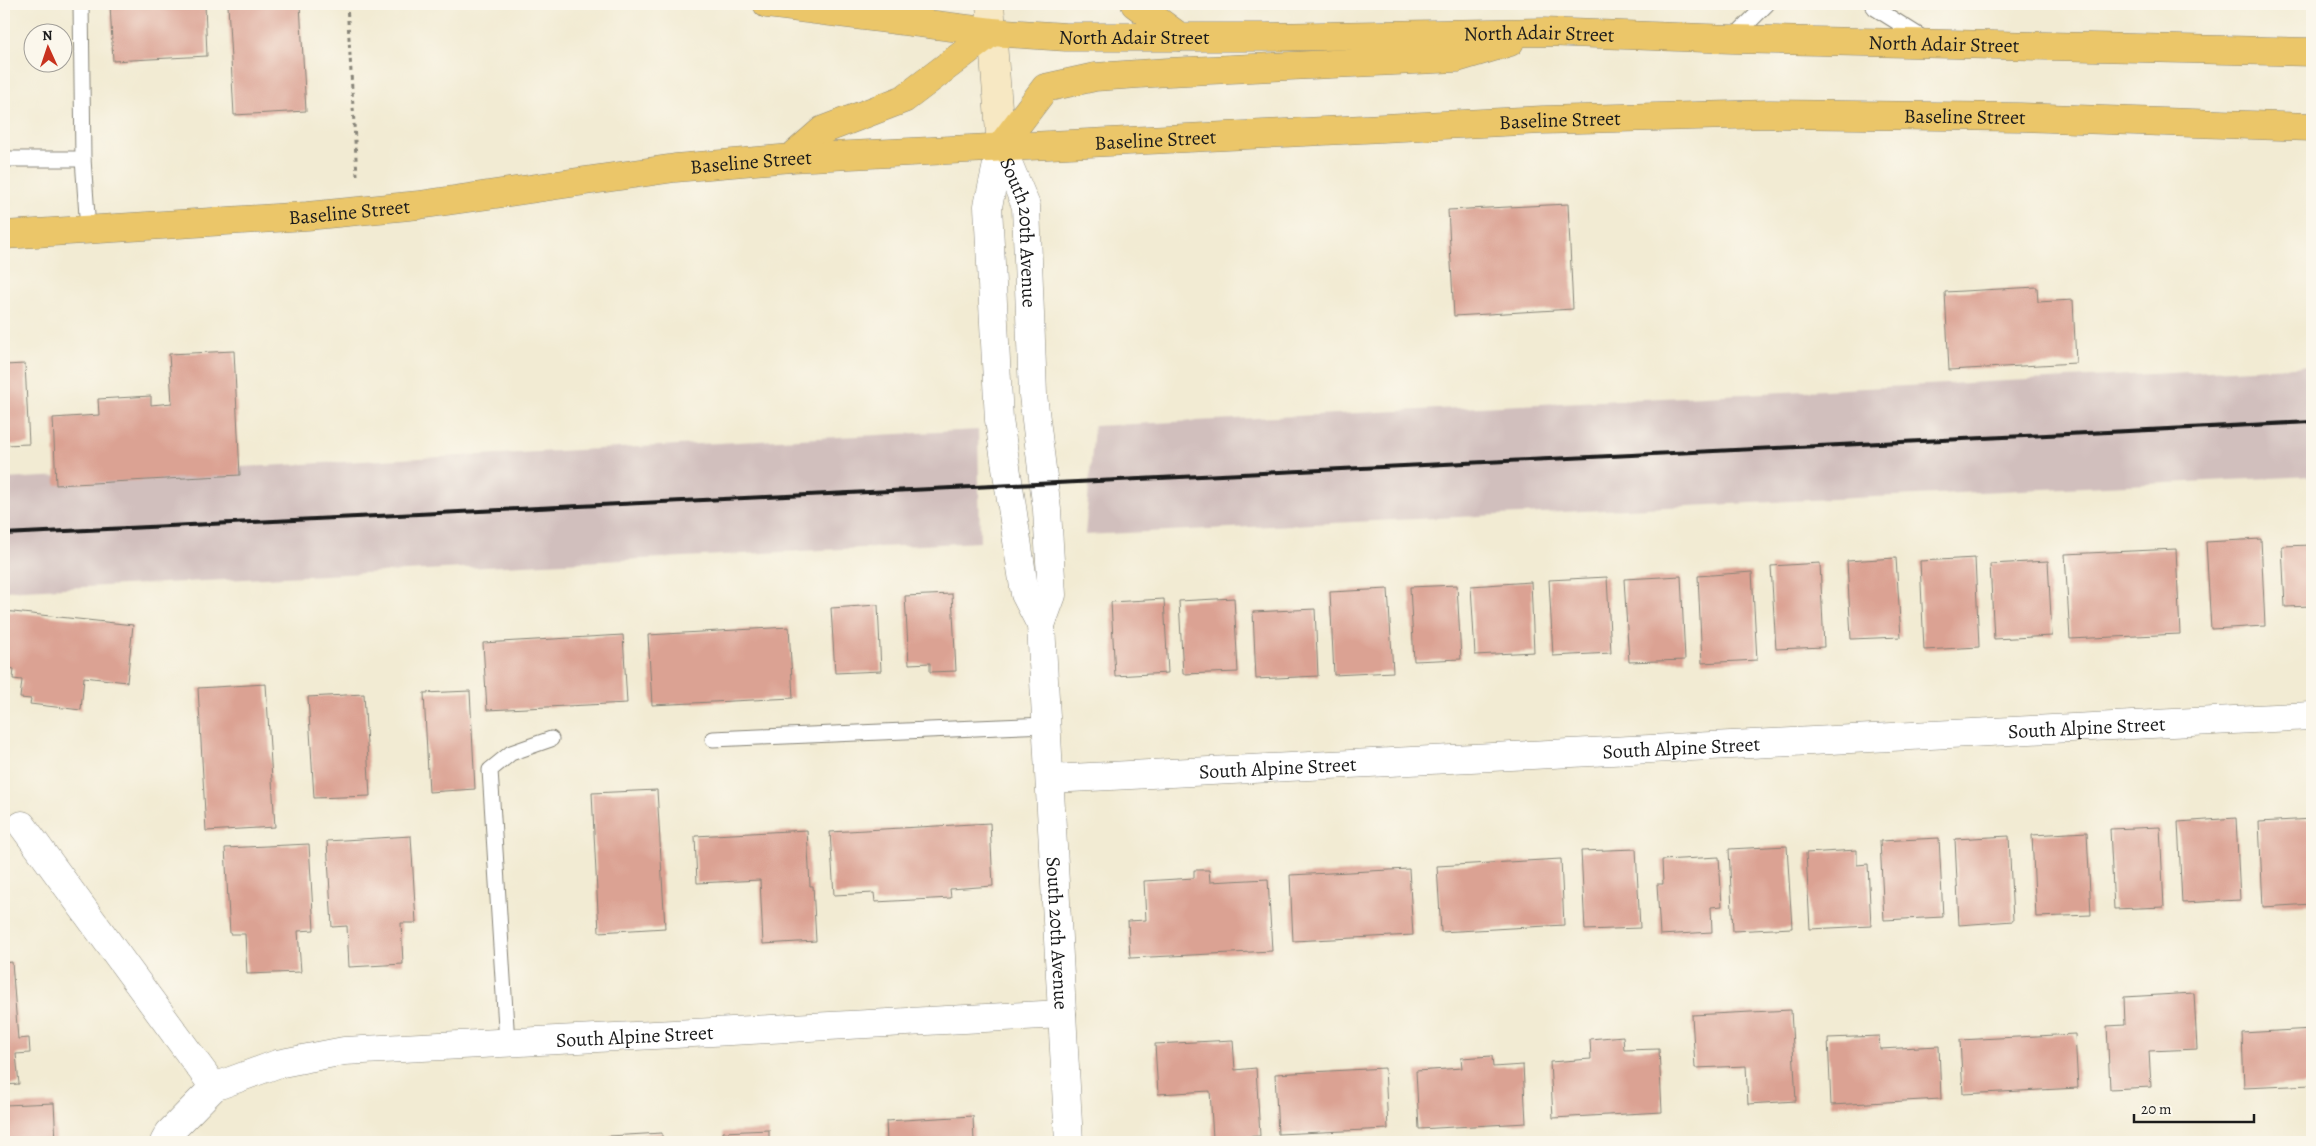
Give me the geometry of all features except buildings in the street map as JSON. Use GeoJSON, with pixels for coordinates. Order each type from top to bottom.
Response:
{"type":"FeatureCollection","features":[{"type":"Feature","properties":{"kind":"highway","name":"North Adair Street"},"geometry":{"type":"LineString","coordinates":[[768,4],[992,32],[1066,37],[1542,32],[1732,39],[2312,52]]}},
{"type":"Feature","properties":{"kind":"highway"},"geometry":{"type":"LineString","coordinates":[[1135,4],[1180,37]]}},
{"type":"Feature","properties":{"kind":"highway"},"geometry":{"type":"LineString","coordinates":[[791,158],[823,130],[904,99],[992,32]]}},
{"type":"Feature","properties":{"kind":"highway"},"geometry":{"type":"LineString","coordinates":[[1000,146],[1045,88],[1094,77],[1457,58],[1542,32]]}},
{"type":"Feature","properties":{"kind":"highway","name":"Baseline Street"},"geometry":{"type":"LineString","coordinates":[[4,236],[307,216],[419,205],[675,168],[791,158],[1543,120],[1812,114],[2020,117],[2312,127]]}},
{"type":"Feature","properties":{"kind":"main road"},"geometry":{"type":"LineString","coordinates":[[990,4],[1000,146]]}},
{"type":"Feature","properties":{"kind":"street","name":"South 20th Avenue"},"geometry":{"type":"LineString","coordinates":[[1000,146],[988,206],[999,420],[1025,594],[1041,625]]}},
{"type":"Feature","properties":{"kind":"street","name":"South 20th Avenue"},"geometry":{"type":"LineString","coordinates":[[1000,146],[1026,206],[1033,395],[1047,510],[1052,595],[1041,625],[1069,1142]]}},
{"type":"Feature","properties":{"kind":"street","name":"South Alpine Street"},"geometry":{"type":"LineString","coordinates":[[1050,779],[2312,716]]}},
{"type":"Feature","properties":{"kind":"street"},"geometry":{"type":"LineString","coordinates":[[22,825],[214,1088],[168,1134],[164,1142]]}},
{"type":"Feature","properties":{"kind":"street","name":"South Alpine Street"},"geometry":{"type":"LineString","coordinates":[[214,1088],[277,1064],[344,1051],[1062,1014]]}},
{"type":"Feature","properties":{"kind":"lane"},"geometry":{"type":"LineString","coordinates":[[81,4],[83,159],[88,230]]}},
{"type":"Feature","properties":{"kind":"lane"},"geometry":{"type":"LineString","coordinates":[[1732,39],[1767,4]]}},
{"type":"Feature","properties":{"kind":"lane"},"geometry":{"type":"LineString","coordinates":[[1872,4],[1875,8],[1929,42]]}},
{"type":"Feature","properties":{"kind":"lane"},"geometry":{"type":"LineString","coordinates":[[4,159],[83,159]]}},
{"type":"Feature","properties":{"kind":"lane"},"geometry":{"type":"LineString","coordinates":[[713,739],[1047,724]]}},
{"type":"Feature","properties":{"kind":"lane"},"geometry":{"type":"LineString","coordinates":[[507,1043],[490,770],[511,753],[551,739]]}},
{"type":"Feature","properties":{"kind":"path"},"geometry":{"type":"LineString","coordinates":[[347,4],[358,210]]}},
{"type":"Feature","properties":{"kind":"shaded area"},"geometry":{"type":"Polygon","coordinates":[[[2312,366],[2312,476],[1085,535],[1094,426],[2312,366]]]}},
{"type":"Feature","properties":{"kind":"shaded area"},"geometry":{"type":"Polygon","coordinates":[[[978,430],[980,542],[4,591],[4,479],[978,430]]]}},
{"type":"Feature","properties":{"kind":"railway"},"geometry":{"type":"LineString","coordinates":[[4,534],[2312,422]]}}]}
